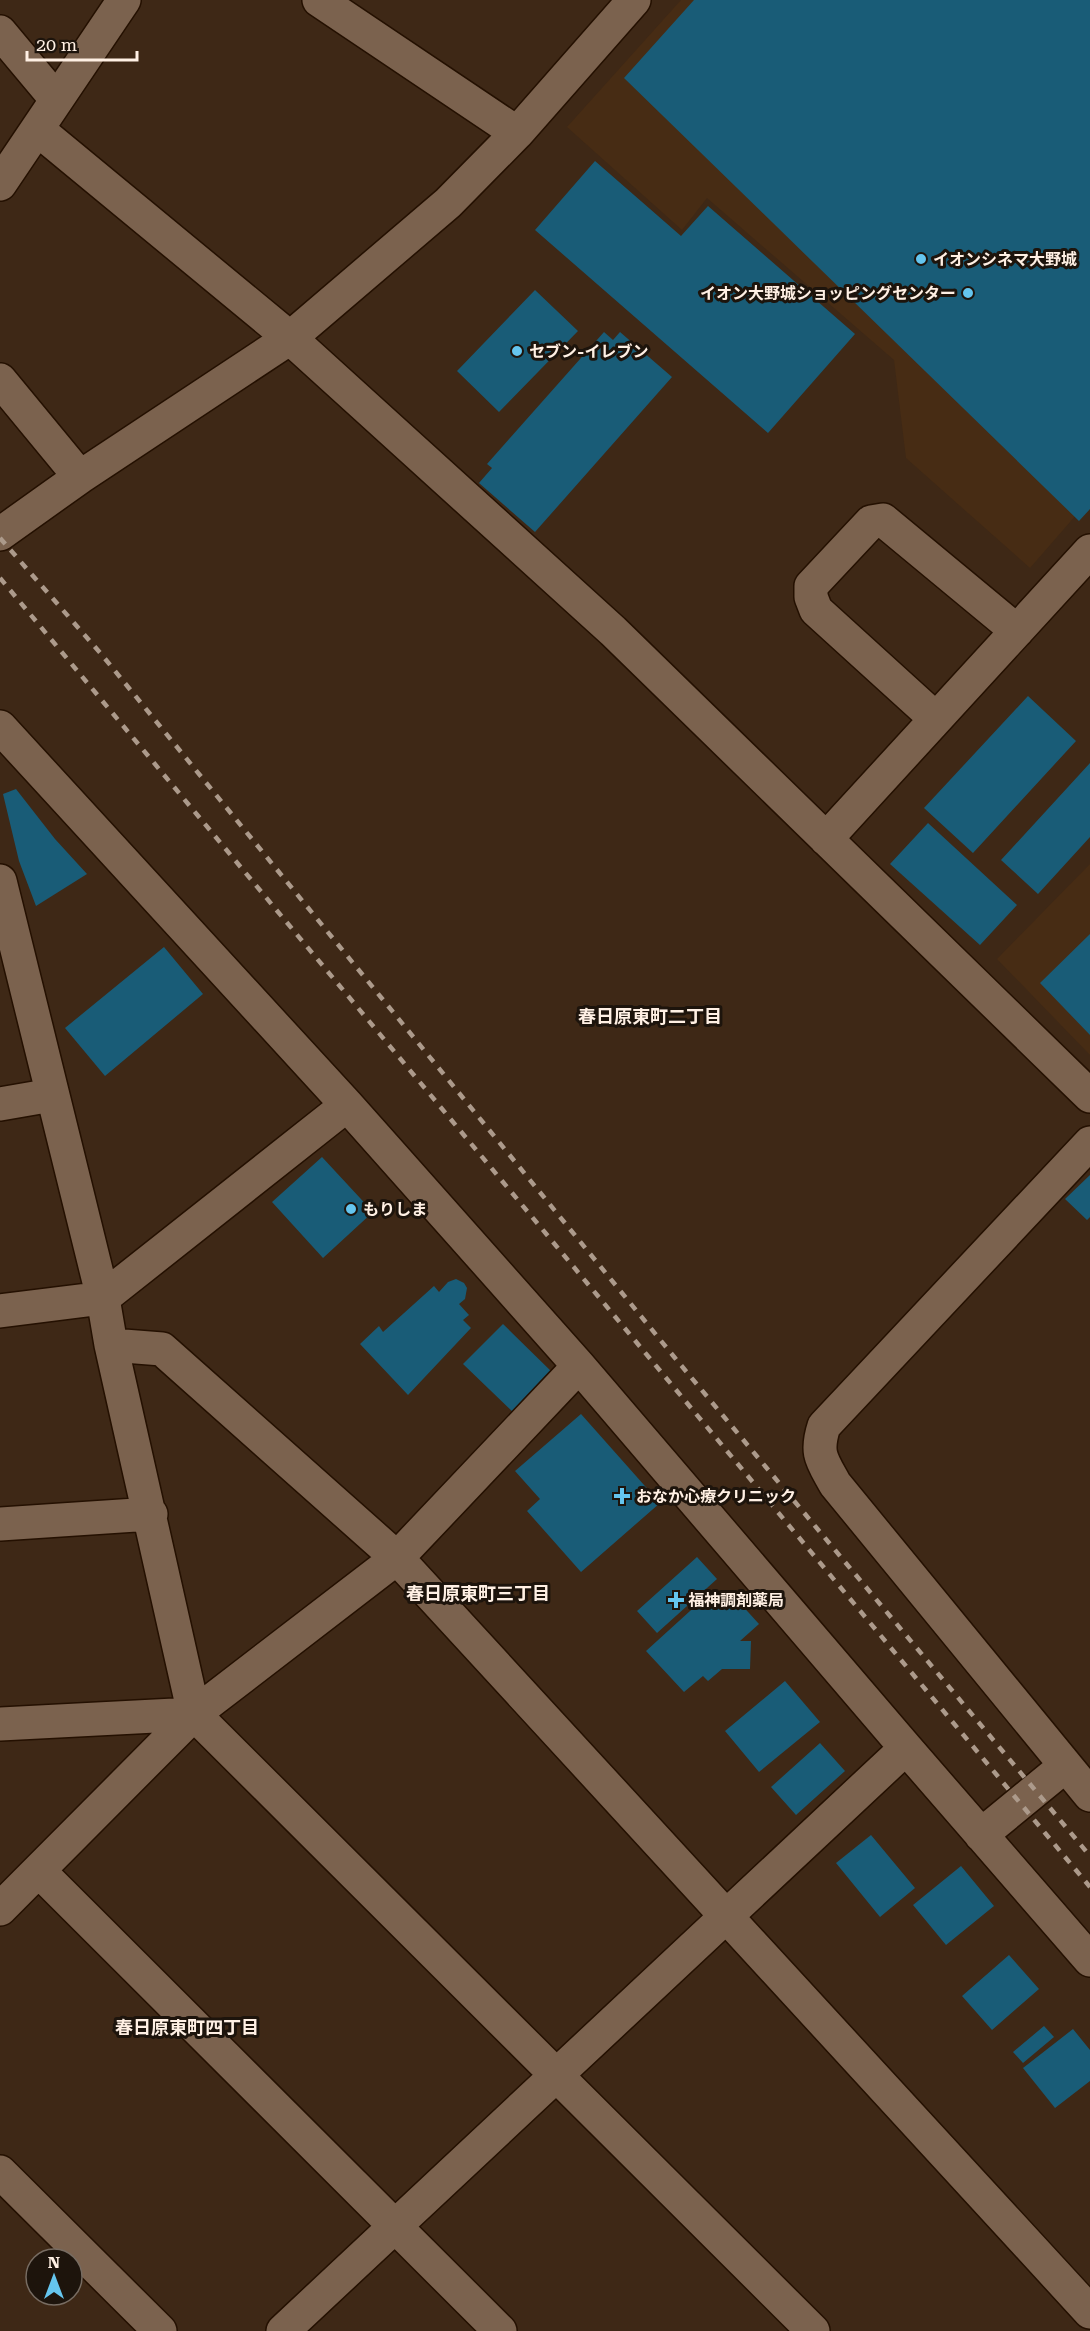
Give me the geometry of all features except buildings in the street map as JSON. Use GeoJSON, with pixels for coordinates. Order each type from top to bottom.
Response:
{"type":"FeatureCollection","features":[{"type":"Feature","properties":{"kind":"street"},"geometry":{"type":"LineString","coordinates":[[0,184],[124,0]]}},
{"type":"Feature","properties":{"kind":"street"},"geometry":{"type":"LineString","coordinates":[[320,0],[518,134]]}},
{"type":"Feature","properties":{"kind":"street"},"geometry":{"type":"LineString","coordinates":[[0,534],[80,477],[290,338],[448,203],[518,134],[634,0]]}},
{"type":"Feature","properties":{"kind":"street"},"geometry":{"type":"LineString","coordinates":[[0,32],[56,99]]}},
{"type":"Feature","properties":{"kind":"street"},"geometry":{"type":"LineString","coordinates":[[37,129],[290,338],[613,631],[1090,1096]]}},
{"type":"Feature","properties":{"kind":"street"},"geometry":{"type":"LineString","coordinates":[[0,380],[80,477]]}},
{"type":"Feature","properties":{"kind":"street"},"geometry":{"type":"LineString","coordinates":[[936,719],[816,610],[811,597],[812,586],[819,578],[871,522],[883,520],[1017,631]]}},
{"type":"Feature","properties":{"kind":"street"},"geometry":{"type":"LineString","coordinates":[[826,839],[1090,551]]}},
{"type":"Feature","properties":{"kind":"street"},"geometry":{"type":"LineString","coordinates":[[0,727],[347,1105],[579,1366],[1090,1960]]}},
{"type":"Feature","properties":{"kind":"street"},"geometry":{"type":"LineString","coordinates":[[0,882],[103,1298],[111,1345],[151,1514],[194,1714],[813,2331]]}},
{"type":"Feature","properties":{"kind":"street"},"geometry":{"type":"LineString","coordinates":[[0,1104],[52,1095]]}},
{"type":"Feature","properties":{"kind":"street"},"geometry":{"type":"LineString","coordinates":[[0,1311],[103,1298],[347,1105]]}},
{"type":"Feature","properties":{"kind":"street"},"geometry":{"type":"LineString","coordinates":[[1090,1143],[824,1426],[819,1446],[819,1454],[835,1484],[1090,1796]]}},
{"type":"Feature","properties":{"kind":"street"},"geometry":{"type":"LineString","coordinates":[[111,1345],[162,1348],[397,1558],[1090,2312]]}},
{"type":"Feature","properties":{"kind":"street"},"geometry":{"type":"LineString","coordinates":[[0,1909],[194,1714],[397,1558],[579,1366]]}},
{"type":"Feature","properties":{"kind":"street"},"geometry":{"type":"LineString","coordinates":[[0,1524],[151,1514]]}},
{"type":"Feature","properties":{"kind":"street"},"geometry":{"type":"LineString","coordinates":[[0,1724],[194,1714]]}},
{"type":"Feature","properties":{"kind":"street"},"geometry":{"type":"LineString","coordinates":[[283,2331],[906,1748]]}},
{"type":"Feature","properties":{"kind":"street"},"geometry":{"type":"LineString","coordinates":[[981,1835],[1065,1766]]}},
{"type":"Feature","properties":{"kind":"street"},"geometry":{"type":"LineString","coordinates":[[39,1871],[500,2331]]}},
{"type":"Feature","properties":{"kind":"street"},"geometry":{"type":"LineString","coordinates":[[0,2172],[160,2331]]}},
{"type":"Feature","properties":{"kind":"shaded area","name":"イオン大野城ショッピングセンター"},"geometry":{"type":"Polygon","coordinates":[[[681,0],[1090,0],[1090,499],[1030,568],[906,458],[894,360],[707,198],[682,230],[567,127],[681,0]]]}},
{"type":"Feature","properties":{"kind":"shaded area"},"geometry":{"type":"Polygon","coordinates":[[[1090,864],[1090,1055],[997,959],[1090,864]]]}},
{"type":"Feature","properties":{"kind":"railway"},"geometry":{"type":"LineString","coordinates":[[0,538],[102,655],[675,1358],[1090,1856]]}},
{"type":"Feature","properties":{"kind":"railway"},"geometry":{"type":"LineString","coordinates":[[0,578],[1090,1887]]}},
{"type":"Feature","properties":{"kind":"place","name":"イオンシネマ大野城"},"geometry":{"type":"Point","coordinates":[921,259]}},
{"type":"Feature","properties":{"kind":"place","name":"イオン大野城ショッピングセンター"},"geometry":{"type":"Point","coordinates":[968,293]}},
{"type":"Feature","properties":{"kind":"place","name":"セブン-イレブン"},"geometry":{"type":"Point","coordinates":[517,351]}},
{"type":"Feature","properties":{"kind":"place","name":"もりしま"},"geometry":{"type":"Point","coordinates":[351,1209]}},
{"type":"Feature","properties":{"kind":"place","name":"おなか心療クリニック"},"geometry":{"type":"Point","coordinates":[622,1496]}},
{"type":"Feature","properties":{"kind":"place","name":"福神調剤薬局"},"geometry":{"type":"Point","coordinates":[676,1600]}},
{"type":"Feature","properties":{"kind":"district","name":"春日原東町二丁目"},"geometry":{"type":"Point","coordinates":[650,1016]}},
{"type":"Feature","properties":{"kind":"district","name":"春日原東町三丁目"},"geometry":{"type":"Point","coordinates":[478,1593]}},
{"type":"Feature","properties":{"kind":"district","name":"春日原東町四丁目"},"geometry":{"type":"Point","coordinates":[187,2027]}}]}
